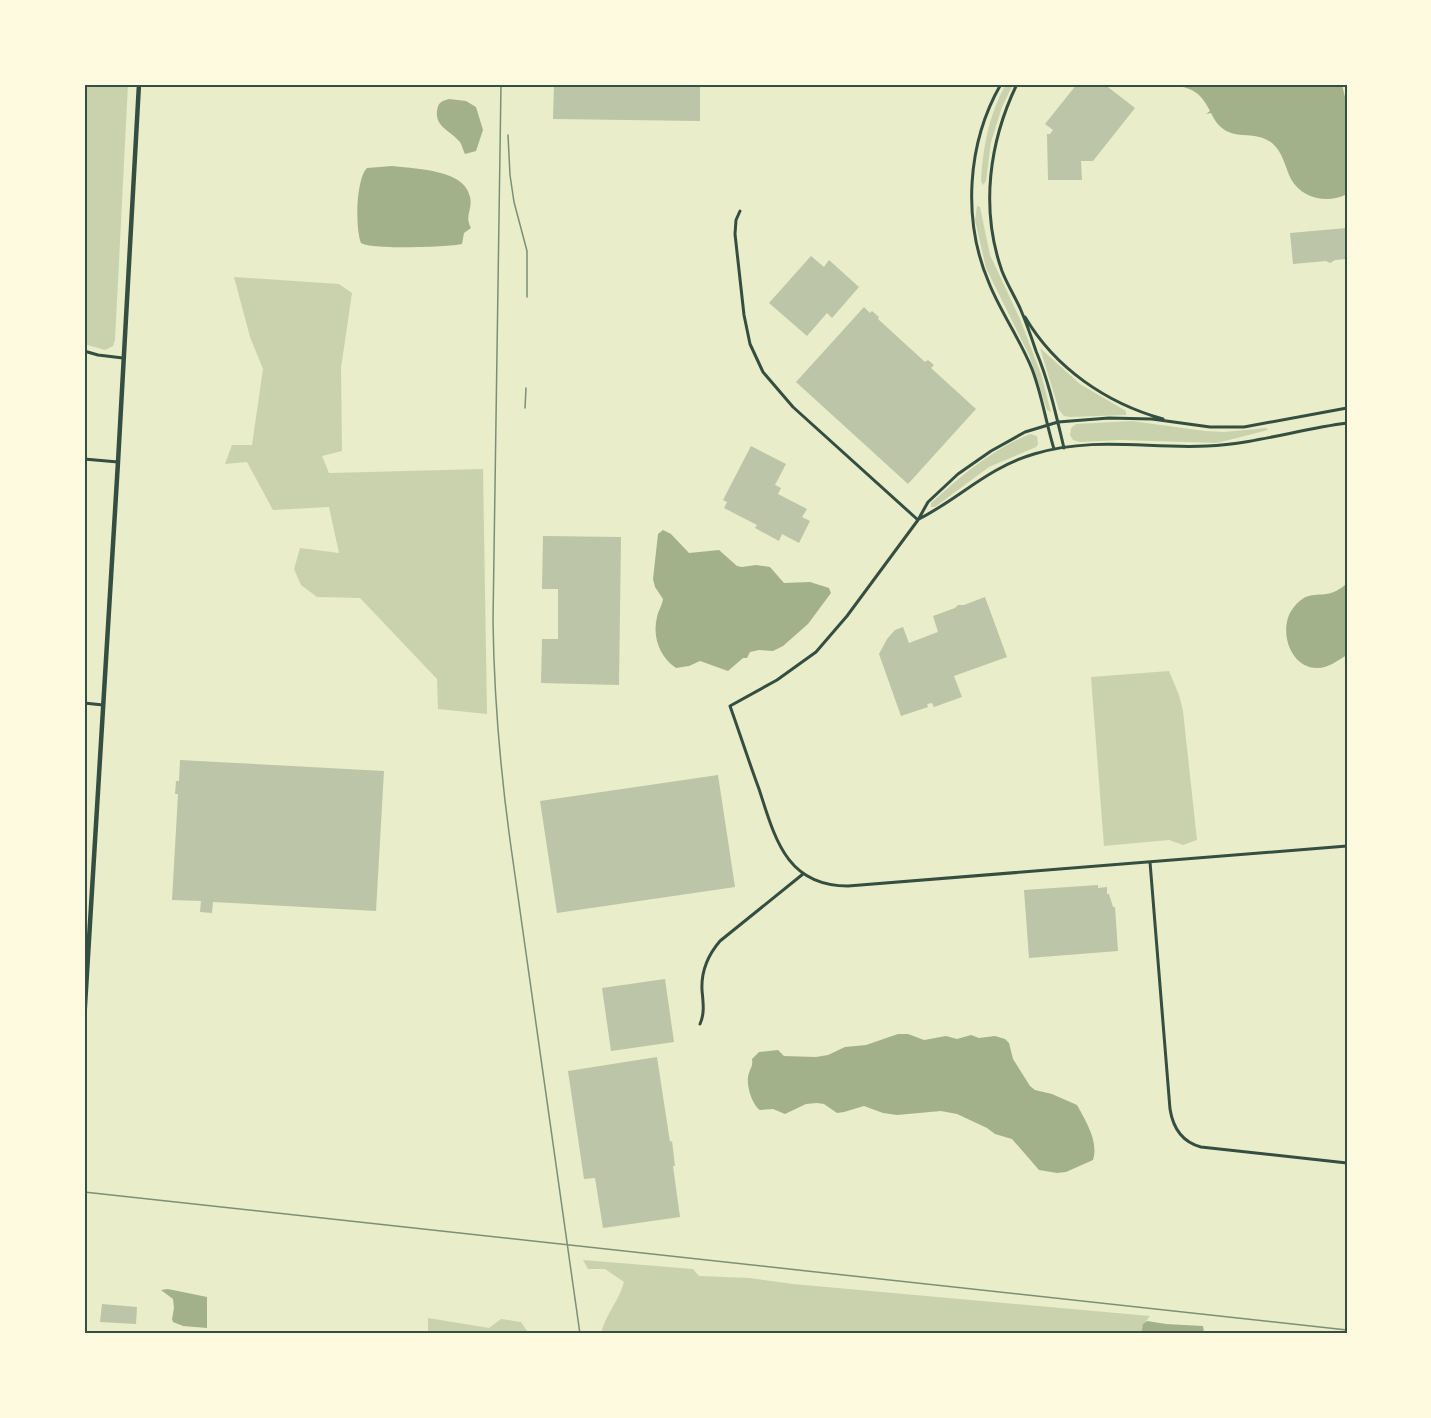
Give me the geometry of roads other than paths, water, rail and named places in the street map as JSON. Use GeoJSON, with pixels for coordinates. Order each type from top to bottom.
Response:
{"type":"FeatureCollection","features":[{"type":"Feature","properties":{"kind":"main road"},"geometry":{"type":"LineString","coordinates":[[84,1022],[86,942],[104,705],[139,84]]}},
{"type":"Feature","properties":{"kind":"street"},"geometry":{"type":"LineString","coordinates":[[1001,84],[988,112],[978,144],[972,178],[973,223],[984,271],[1033,372],[1054,449]]}},
{"type":"Feature","properties":{"kind":"street"},"geometry":{"type":"LineString","coordinates":[[1017,84],[1003,116],[996,140],[989,195],[990,217],[996,249],[1007,284],[1020,309],[1041,340],[1080,379],[1129,408],[1176,423]]}},
{"type":"Feature","properties":{"kind":"street"},"geometry":{"type":"LineString","coordinates":[[740,211],[736,220],[735,234],[745,326],[752,349],[763,372],[792,407],[918,520]]}},
{"type":"Feature","properties":{"kind":"street"},"geometry":{"type":"LineString","coordinates":[[1020,309],[1046,378],[1064,448]]}},
{"type":"Feature","properties":{"kind":"street"},"geometry":{"type":"LineString","coordinates":[[84,351],[123,357]]}},
{"type":"Feature","properties":{"kind":"street"},"geometry":{"type":"LineString","coordinates":[[1347,408],[1244,427],[1218,427],[1128,417],[1088,418],[1058,422],[1025,432],[1007,441],[958,474],[928,502],[918,520],[848,616],[816,652],[777,680],[730,706],[778,844],[790,862],[803,874],[829,884],[848,886],[1347,846]]}},
{"type":"Feature","properties":{"kind":"street"},"geometry":{"type":"LineString","coordinates":[[918,520],[994,470],[1022,458],[1054,449],[1119,443],[1179,446],[1230,445],[1347,423]]}},
{"type":"Feature","properties":{"kind":"street"},"geometry":{"type":"LineString","coordinates":[[84,459],[118,462]]}},
{"type":"Feature","properties":{"kind":"street"},"geometry":{"type":"LineString","coordinates":[[84,703],[104,705]]}},
{"type":"Feature","properties":{"kind":"street"},"geometry":{"type":"LineString","coordinates":[[1150,862],[1170,1109],[1173,1123],[1180,1135],[1196,1146],[1347,1163]]}},
{"type":"Feature","properties":{"kind":"street"},"geometry":{"type":"LineString","coordinates":[[700,1024],[704,1008],[702,978],[713,950],[720,941],[803,874]]}},
{"type":"Feature","properties":{"kind":"railway"},"geometry":{"type":"LineString","coordinates":[[501,84],[493,621],[496,704],[510,840],[580,1334]]}},
{"type":"Feature","properties":{"kind":"railway"},"geometry":{"type":"LineString","coordinates":[[508,135],[514,202],[527,251],[527,297]]}},
{"type":"Feature","properties":{"kind":"railway"},"geometry":{"type":"LineString","coordinates":[[525,408],[526,388]]}},
{"type":"Feature","properties":{"kind":"railway"},"geometry":{"type":"LineString","coordinates":[[84,1192],[1347,1330]]}}]}
